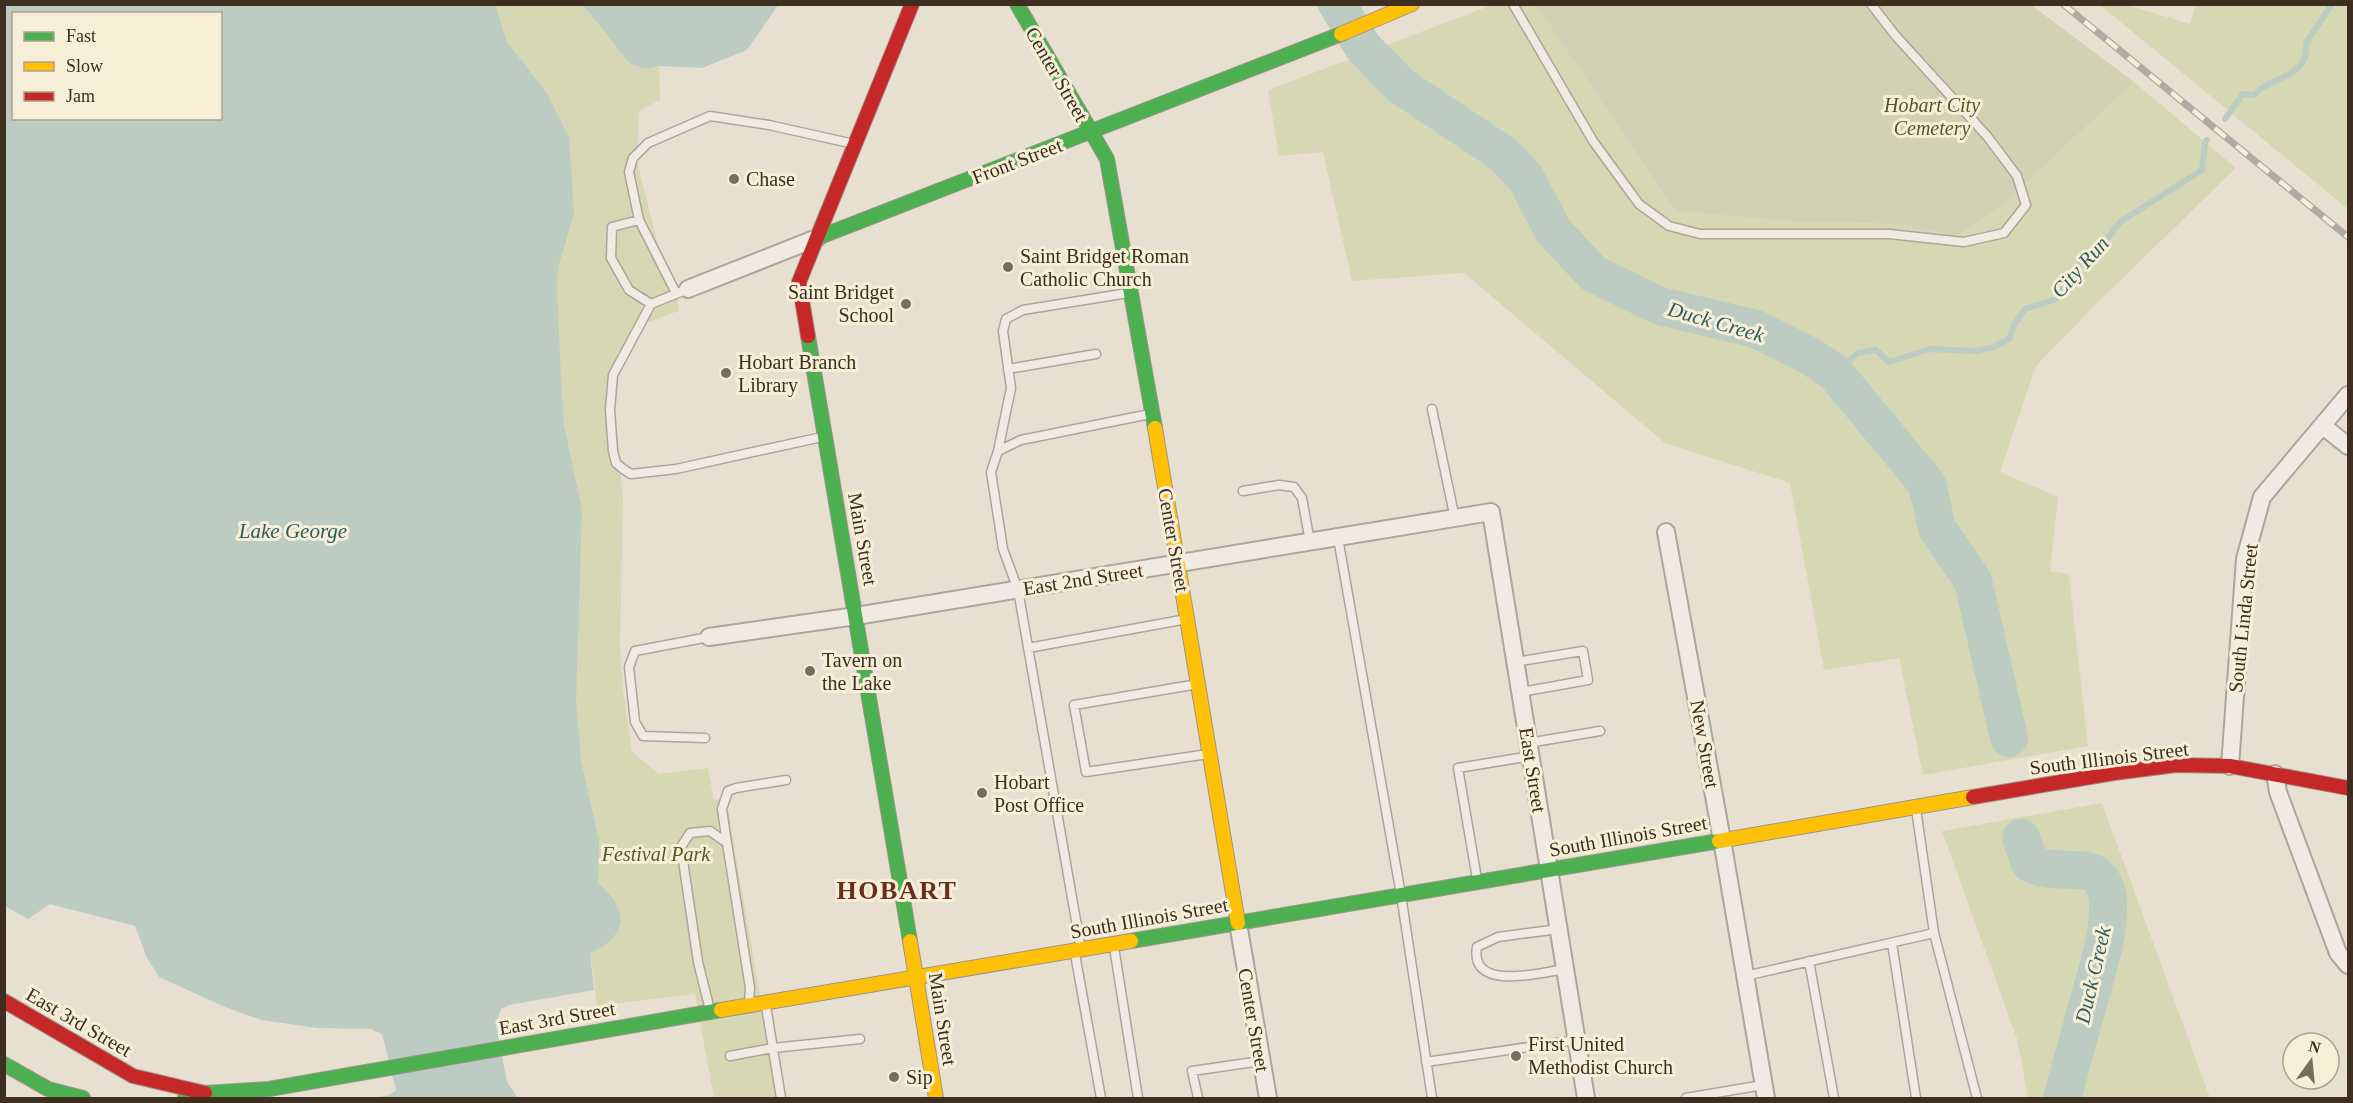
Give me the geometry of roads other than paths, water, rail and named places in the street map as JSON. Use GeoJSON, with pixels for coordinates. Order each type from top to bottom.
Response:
{"type":"FeatureCollection","features":[{"type":"Feature","properties":{"kind":"street","name":"Main Street"},"geometry":{"type":"LineString","coordinates":[[912,4],[799,282],[936,1098]]}},
{"type":"Feature","properties":{"kind":"street","name":"Center Street"},"geometry":{"type":"LineString","coordinates":[[1017,4],[1107,159],[1179,564],[1268,1098]]}},
{"type":"Feature","properties":{"kind":"street","name":"Front Street"},"geometry":{"type":"LineString","coordinates":[[682,291],[1311,47],[1412,4]]}},
{"type":"Feature","properties":{"kind":"street","name":"South Linda Street"},"geometry":{"type":"LineString","coordinates":[[2230,766],[2245,559],[2262,497],[2349,396]]}},
{"type":"Feature","properties":{"kind":"street"},"geometry":{"type":"LineString","coordinates":[[2323,426],[2349,446]]}},
{"type":"Feature","properties":{"kind":"street","name":"East 2nd Street"},"geometry":{"type":"LineString","coordinates":[[709,637],[856,616],[1491,512]]}},
{"type":"Feature","properties":{"kind":"street","name":"East Street"},"geometry":{"type":"LineString","coordinates":[[1491,512],[1586,1098]]}},
{"type":"Feature","properties":{"kind":"street","name":"New Street"},"geometry":{"type":"LineString","coordinates":[[1666,532],[1765,1092]]}},
{"type":"Feature","properties":{"kind":"street","name":"South Illinois Street"},"geometry":{"type":"LineString","coordinates":[[916,978],[2114,773],[2176,765],[2230,766],[2349,788]]}},
{"type":"Feature","properties":{"kind":"street"},"geometry":{"type":"LineString","coordinates":[[2275,774],[2278,792],[2338,953],[2349,965]]}},
{"type":"Feature","properties":{"kind":"street","name":"East 3rd Street"},"geometry":{"type":"LineString","coordinates":[[185,1098],[269,1089],[710,1011],[916,978]]}},
{"type":"Feature","properties":{"kind":"street","name":"East 3rd Street"},"geometry":{"type":"LineString","coordinates":[[4,1000],[133,1076],[211,1095]]}},
{"type":"Feature","properties":{"kind":"street"},"geometry":{"type":"LineString","coordinates":[[4,1065],[47,1094],[83,1098]]}},
{"type":"Feature","properties":{"kind":"lane"},"geometry":{"type":"LineString","coordinates":[[1513,4],[1593,141],[1639,204],[1669,226],[1700,234],[1889,234],[1964,242],[2004,233],[2026,205],[2017,176],[1987,136],[1895,35],[1871,4]]}},
{"type":"Feature","properties":{"kind":"lane"},"geometry":{"type":"LineString","coordinates":[[825,436],[676,469],[631,474],[616,463],[610,410],[613,375],[651,304],[682,291],[639,220],[629,172],[633,158],[648,142],[710,116],[769,125],[855,144]]}},
{"type":"Feature","properties":{"kind":"lane"},"geometry":{"type":"LineString","coordinates":[[639,220],[612,227],[611,258],[629,290],[651,304]]}},
{"type":"Feature","properties":{"kind":"lane"},"geometry":{"type":"LineString","coordinates":[[1101,1098],[1018,590],[1004,549],[991,472],[998,451],[1011,388],[1003,331],[1006,319],[1023,310],[1131,293]]}},
{"type":"Feature","properties":{"kind":"lane"},"geometry":{"type":"LineString","coordinates":[[1008,369],[1096,354]]}},
{"type":"Feature","properties":{"kind":"lane"},"geometry":{"type":"LineString","coordinates":[[1432,409],[1455,519]]}},
{"type":"Feature","properties":{"kind":"lane"},"geometry":{"type":"LineString","coordinates":[[998,451],[1021,440],[1152,414]]}},
{"type":"Feature","properties":{"kind":"lane"},"geometry":{"type":"LineString","coordinates":[[1243,491],[1279,485],[1294,488],[1302,498],[1310,542]]}},
{"type":"Feature","properties":{"kind":"lane"},"geometry":{"type":"LineString","coordinates":[[1338,538],[1401,895],[1432,1098]]}},
{"type":"Feature","properties":{"kind":"lane"},"geometry":{"type":"LineString","coordinates":[[1028,648],[1188,619]]}},
{"type":"Feature","properties":{"kind":"lane"},"geometry":{"type":"LineString","coordinates":[[705,738],[643,736],[635,723],[629,667],[635,651],[709,637]]}},
{"type":"Feature","properties":{"kind":"lane"},"geometry":{"type":"LineString","coordinates":[[1515,662],[1583,651],[1588,680],[1521,692]]}},
{"type":"Feature","properties":{"kind":"lane"},"geometry":{"type":"LineString","coordinates":[[1198,684],[1074,705],[1086,772],[1210,753]]}},
{"type":"Feature","properties":{"kind":"lane"},"geometry":{"type":"LineString","coordinates":[[1478,882],[1458,768],[1600,731]]}},
{"type":"Feature","properties":{"kind":"lane"},"geometry":{"type":"LineString","coordinates":[[749,1005],[750,988],[722,809],[728,792],[736,788],[786,780]]}},
{"type":"Feature","properties":{"kind":"lane"},"geometry":{"type":"LineString","coordinates":[[1916,807],[1934,933],[1977,1098]]}},
{"type":"Feature","properties":{"kind":"lane"},"geometry":{"type":"LineString","coordinates":[[710,1011],[698,962],[681,847],[690,833],[710,831],[727,843]]}},
{"type":"Feature","properties":{"kind":"lane"},"geometry":{"type":"LineString","coordinates":[[1559,929],[1498,937],[1477,947],[1475,957],[1486,972],[1498,976],[1512,977],[1565,969]]}},
{"type":"Feature","properties":{"kind":"lane"},"geometry":{"type":"LineString","coordinates":[[1745,976],[1934,933]]}},
{"type":"Feature","properties":{"kind":"lane"},"geometry":{"type":"LineString","coordinates":[[1892,943],[1916,1098]]}},
{"type":"Feature","properties":{"kind":"lane"},"geometry":{"type":"LineString","coordinates":[[1113,944],[1138,1098]]}},
{"type":"Feature","properties":{"kind":"lane"},"geometry":{"type":"LineString","coordinates":[[1809,961],[1834,1098]]}},
{"type":"Feature","properties":{"kind":"lane"},"geometry":{"type":"LineString","coordinates":[[766,1002],[781,1098]]}},
{"type":"Feature","properties":{"kind":"lane"},"geometry":{"type":"LineString","coordinates":[[730,1056],[773,1048],[860,1039]]}},
{"type":"Feature","properties":{"kind":"lane"},"geometry":{"type":"LineString","coordinates":[[1426,1062],[1576,1040]]}},
{"type":"Feature","properties":{"kind":"lane"},"geometry":{"type":"LineString","coordinates":[[1198,1098],[1192,1071],[1261,1061]]}},
{"type":"Feature","properties":{"kind":"lane"},"geometry":{"type":"LineString","coordinates":[[1686,1098],[1765,1092]]}},
{"type":"Feature","properties":{"kind":"water","name":"Lake George"},"geometry":{"type":"Polygon","coordinates":[[[5,5],[495,5],[507,42],[548,95],[569,138],[574,214],[558,267],[557,290],[563,420],[582,510],[576,700],[581,761],[599,841],[598,883],[615,903],[620,921],[618,930],[612,939],[590,953],[594,990],[509,1005],[501,1009],[496,1025],[507,1082],[518,1098],[376,1098],[389,1095],[396,1090],[382,1034],[371,1029],[317,1028],[261,1020],[225,1007],[159,977],[147,958],[135,926],[50,904],[28,919],[5,906],[5,5]]]}},
{"type":"Feature","properties":{"kind":"water"},"geometry":{"type":"Polygon","coordinates":[[[583,5],[778,5],[747,50],[702,68],[659,66],[644,69],[630,64],[583,5]]]}},
{"type":"Feature","properties":{"kind":"waterway","name":"Duck Creek"},"geometry":{"type":"LineString","coordinates":[[1337,4],[1363,47],[1401,86],[1503,154],[1525,177],[1554,232],[1594,274],[1660,306],[1756,329],[1810,356],[1835,373],[1927,484],[1937,528],[1973,581],[2009,738]]}},
{"type":"Feature","properties":{"kind":"waterway","name":"City Run"},"geometry":{"type":"LineString","coordinates":[[2225,119],[2243,94],[2254,95],[2302,64],[2306,55],[2306,43],[2332,4]]}},
{"type":"Feature","properties":{"kind":"waterway","name":"City Run"},"geometry":{"type":"LineString","coordinates":[[1835,373],[1858,353],[1876,350],[1889,362],[1930,349],[1975,351],[1994,347],[2009,339],[2014,325],[2025,309],[2056,299],[2074,270],[2099,249],[2120,222],[2202,170],[2207,140]]}},
{"type":"Feature","properties":{"kind":"waterway","name":"Duck Creek"},"geometry":{"type":"LineString","coordinates":[[2021,838],[2030,863],[2047,869],[2090,872],[2101,880],[2107,895],[2108,914],[2103,948],[2062,1098]]}},
{"type":"Feature","properties":{"kind":"railway"},"geometry":{"type":"LineString","coordinates":[[2063,4],[2348,237]]}},
{"type":"Feature","properties":{"kind":"place","name":"Chase"},"geometry":{"type":"Point","coordinates":[734,179]}},
{"type":"Feature","properties":{"kind":"place","name":"Saint Bridget Roman Catholic Church"},"geometry":{"type":"Point","coordinates":[1008,267]}},
{"type":"Feature","properties":{"kind":"place","name":"Saint Bridget School"},"geometry":{"type":"Point","coordinates":[906,304]}},
{"type":"Feature","properties":{"kind":"place","name":"Hobart Branch Library"},"geometry":{"type":"Point","coordinates":[726,373]}},
{"type":"Feature","properties":{"kind":"place","name":"Tavern on the Lake"},"geometry":{"type":"Point","coordinates":[810,671]}},
{"type":"Feature","properties":{"kind":"place","name":"Hobart Post Office"},"geometry":{"type":"Point","coordinates":[982,793]}},
{"type":"Feature","properties":{"kind":"place","name":"First United Methodist Church"},"geometry":{"type":"Point","coordinates":[1516,1056]}},
{"type":"Feature","properties":{"kind":"place","name":"Sip"},"geometry":{"type":"Point","coordinates":[894,1077]}},
{"type":"Feature","properties":{"kind":"district","name":"HOBART"},"geometry":{"type":"Point","coordinates":[897,890]}},
{"type":"Feature","properties":{"kind":"park label","name":"Hobart City Cemetery"},"geometry":{"type":"Point","coordinates":[1932,116]}},
{"type":"Feature","properties":{"kind":"park label","name":"Festival Park"},"geometry":{"type":"Point","coordinates":[656,854]}}]}
